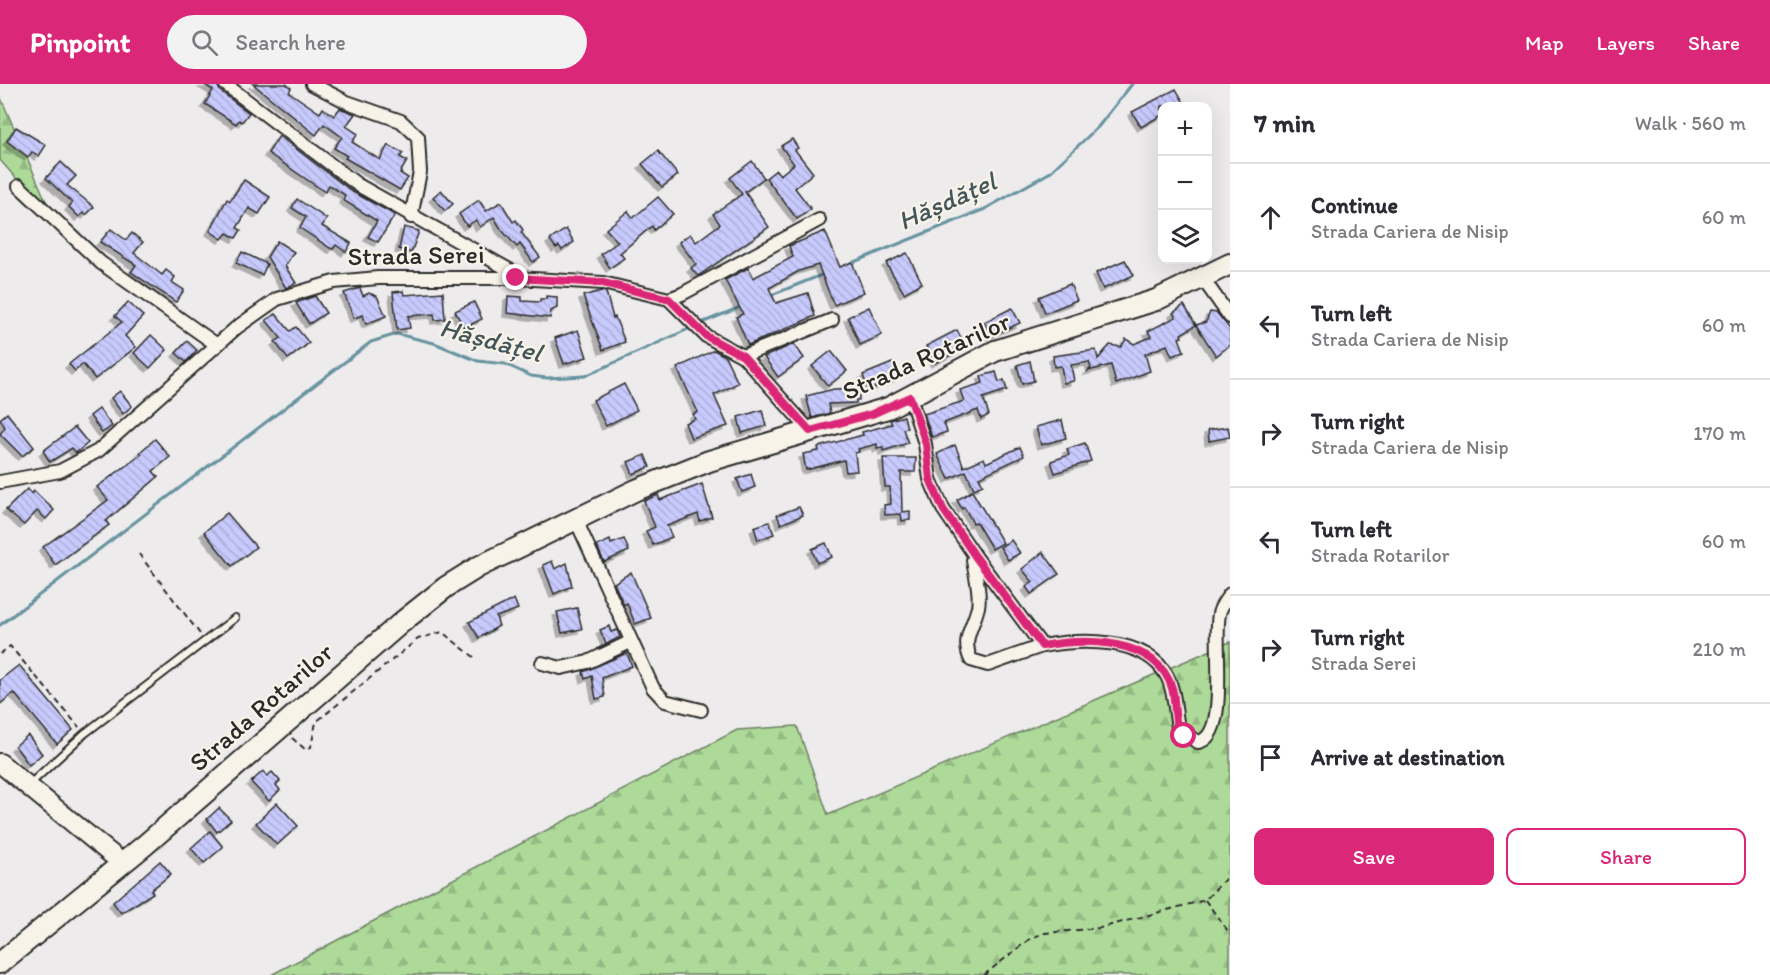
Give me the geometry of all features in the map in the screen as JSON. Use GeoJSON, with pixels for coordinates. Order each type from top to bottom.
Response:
{"type":"FeatureCollection","features":[{"type":"Feature","properties":{"kind":"main road","name":"Strada Rotarilor"},"geometry":{"type":"LineString","coordinates":[[0,963],[122,863],[283,723],[446,587],[500,555],[575,518],[709,461],[872,414],[910,397],[996,351],[1156,300],[1230,264]]}},
{"type":"Feature","properties":{"kind":"main road"},"geometry":{"type":"LineString","coordinates":[[0,763],[122,863]]}},
{"type":"Feature","properties":{"kind":"street","name":"Strada Serei"},"geometry":{"type":"LineString","coordinates":[[225,84],[357,185],[513,272],[516,278]]}},
{"type":"Feature","properties":{"kind":"street","name":"Strada Serei"},"geometry":{"type":"LineString","coordinates":[[312,84],[347,102],[401,121],[418,137],[420,172],[411,217]]}},
{"type":"Feature","properties":{"kind":"street"},"geometry":{"type":"LineString","coordinates":[[18,186],[101,263],[217,345]]}},
{"type":"Feature","properties":{"kind":"street"},"geometry":{"type":"LineString","coordinates":[[810,431],[743,356],[706,336],[669,299],[819,220]]}},
{"type":"Feature","properties":{"kind":"street"},"geometry":{"type":"LineString","coordinates":[[484,279],[493,261]]}},
{"type":"Feature","properties":{"kind":"street","name":"Strada Serei"},"geometry":{"type":"LineString","coordinates":[[0,482],[60,471],[98,451],[217,345],[277,298],[306,289],[334,282],[378,278],[516,278],[603,283],[669,299]]}},
{"type":"Feature","properties":{"kind":"street"},"geometry":{"type":"LineString","coordinates":[[1203,279],[1230,317]]}},
{"type":"Feature","properties":{"kind":"street"},"geometry":{"type":"LineString","coordinates":[[743,356],[831,320]]}},
{"type":"Feature","properties":{"kind":"street"},"geometry":{"type":"LineString","coordinates":[[910,397],[926,444],[930,479],[951,524],[1042,646]]}},
{"type":"Feature","properties":{"kind":"street"},"geometry":{"type":"LineString","coordinates":[[575,518],[653,688],[665,701],[701,710]]}},
{"type":"Feature","properties":{"kind":"street"},"geometry":{"type":"LineString","coordinates":[[975,556],[973,560],[978,606],[966,639],[966,650],[971,660],[988,665],[1042,646],[1090,641],[1145,654],[1159,664],[1167,676],[1172,688],[1179,731],[1192,740],[1206,741],[1219,728],[1223,717],[1227,700],[1219,614],[1230,594]]}},
{"type":"Feature","properties":{"kind":"street"},"geometry":{"type":"LineString","coordinates":[[542,663],[561,668],[588,662],[630,642]]}},
{"type":"Feature","properties":{"kind":"lane"},"geometry":{"type":"LineString","coordinates":[[28,786],[84,734],[235,618]]}},
{"type":"Feature","properties":{"kind":"path"},"geometry":{"type":"LineString","coordinates":[[139,554],[206,641]]}},
{"type":"Feature","properties":{"kind":"path"},"geometry":{"type":"LineString","coordinates":[[283,723],[300,748],[306,750],[312,747],[316,722],[327,711],[389,660],[418,639],[432,633],[442,632],[474,657]]}},
{"type":"Feature","properties":{"kind":"path"},"geometry":{"type":"LineString","coordinates":[[0,654],[10,646],[84,734]]}},
{"type":"Feature","properties":{"kind":"path"},"geometry":{"type":"LineString","coordinates":[[984,975],[1031,938],[1045,933],[1100,928],[1205,900],[1230,874]]}},
{"type":"Feature","properties":{"kind":"path"},"geometry":{"type":"LineString","coordinates":[[1205,900],[1230,934]]}},
{"type":"Feature","properties":{"kind":"green space"},"geometry":{"type":"Polygon","coordinates":[[[0,96],[56,224],[0,160],[0,96]]]}},
{"type":"Feature","properties":{"kind":"green space"},"geometry":{"type":"Polygon","coordinates":[[[1230,642],[1230,975],[271,975],[737,730],[797,726],[828,815],[1230,642]]]}},
{"type":"Feature","properties":{"kind":"building"},"geometry":{"type":"Polygon","coordinates":[[[203,84],[217,84],[220,91],[249,113],[242,122],[239,120],[236,124],[205,104],[213,90],[203,84]]]}},
{"type":"Feature","properties":{"kind":"building"},"geometry":{"type":"Polygon","coordinates":[[[253,84],[286,84],[291,88],[289,92],[320,113],[323,108],[334,116],[340,108],[355,114],[346,126],[358,134],[352,142],[380,160],[388,145],[403,153],[400,157],[407,161],[400,173],[408,178],[400,190],[345,158],[347,156],[334,148],[342,137],[324,124],[316,135],[253,84]]]}},
{"type":"Feature","properties":{"kind":"building"},"geometry":{"type":"Polygon","coordinates":[[[1176,89],[1183,102],[1158,102],[1158,117],[1141,127],[1132,112],[1176,89]]]}},
{"type":"Feature","properties":{"kind":"building"},"geometry":{"type":"Polygon","coordinates":[[[16,127],[46,145],[39,156],[32,152],[28,157],[7,141],[16,127]]]}},
{"type":"Feature","properties":{"kind":"building"},"geometry":{"type":"Polygon","coordinates":[[[279,136],[353,192],[395,215],[378,242],[368,237],[377,221],[343,200],[345,195],[329,185],[325,192],[268,153],[279,136]]]}},
{"type":"Feature","properties":{"kind":"building"},"geometry":{"type":"Polygon","coordinates":[[[792,139],[798,148],[795,150],[813,173],[795,188],[811,209],[797,219],[766,178],[776,170],[780,175],[794,164],[781,146],[792,139]]]}},
{"type":"Feature","properties":{"kind":"building"},"geometry":{"type":"Polygon","coordinates":[[[658,151],[678,175],[662,187],[642,164],[658,151]]]}},
{"type":"Feature","properties":{"kind":"building"},"geometry":{"type":"Polygon","coordinates":[[[752,161],[764,178],[745,192],[769,227],[698,276],[691,268],[696,264],[679,242],[690,234],[696,242],[720,224],[713,214],[742,194],[730,178],[752,161]]]}},
{"type":"Feature","properties":{"kind":"building"},"geometry":{"type":"Polygon","coordinates":[[[61,162],[76,176],[67,185],[94,207],[86,215],[83,213],[79,217],[69,207],[72,203],[46,178],[61,162]]]}},
{"type":"Feature","properties":{"kind":"building"},"geometry":{"type":"Polygon","coordinates":[[[244,180],[270,197],[259,214],[249,208],[237,228],[241,230],[236,238],[227,233],[222,239],[210,231],[227,199],[230,201],[244,180]]]}},
{"type":"Feature","properties":{"kind":"building"},"geometry":{"type":"Polygon","coordinates":[[[441,190],[453,204],[445,211],[433,197],[441,190]]]}},
{"type":"Feature","properties":{"kind":"building"},"geometry":{"type":"Polygon","coordinates":[[[658,197],[673,214],[654,230],[652,226],[620,253],[624,258],[610,268],[601,254],[618,242],[606,229],[628,211],[633,218],[658,197]]]}},
{"type":"Feature","properties":{"kind":"building"},"geometry":{"type":"Polygon","coordinates":[[[297,199],[327,219],[322,226],[351,243],[346,252],[336,245],[333,249],[330,248],[300,228],[306,217],[292,208],[297,199]]]}},
{"type":"Feature","properties":{"kind":"building"},"geometry":{"type":"Polygon","coordinates":[[[479,200],[486,211],[501,202],[513,222],[516,220],[523,230],[521,232],[540,257],[533,262],[520,244],[517,247],[501,229],[494,217],[480,227],[476,220],[467,226],[459,214],[479,200]]]}},
{"type":"Feature","properties":{"kind":"building"},"geometry":{"type":"Polygon","coordinates":[[[404,227],[419,231],[411,253],[399,249],[404,227]]]}},
{"type":"Feature","properties":{"kind":"building"},"geometry":{"type":"Polygon","coordinates":[[[111,229],[126,240],[132,233],[143,242],[134,253],[162,275],[166,270],[175,277],[172,282],[184,290],[176,302],[131,272],[136,265],[100,242],[111,229]]]}},
{"type":"Feature","properties":{"kind":"building"},"geometry":{"type":"Polygon","coordinates":[[[566,229],[574,242],[562,250],[559,246],[556,248],[550,240],[566,229]]]}},
{"type":"Feature","properties":{"kind":"building"},"geometry":{"type":"Polygon","coordinates":[[[825,231],[840,267],[852,262],[864,292],[834,305],[818,265],[799,271],[769,288],[776,303],[808,293],[815,316],[748,345],[736,317],[743,314],[725,280],[748,268],[753,278],[793,257],[789,246],[825,231]]]}},
{"type":"Feature","properties":{"kind":"building"},"geometry":{"type":"Polygon","coordinates":[[[277,241],[294,252],[285,266],[296,283],[286,288],[267,257],[277,241]]]}},
{"type":"Feature","properties":{"kind":"building"},"geometry":{"type":"Polygon","coordinates":[[[242,252],[267,264],[262,275],[236,263],[242,252]]]}},
{"type":"Feature","properties":{"kind":"building"},"geometry":{"type":"Polygon","coordinates":[[[907,253],[922,283],[904,293],[886,263],[907,253]]]}},
{"type":"Feature","properties":{"kind":"building"},"geometry":{"type":"Polygon","coordinates":[[[1125,260],[1134,275],[1103,289],[1096,273],[1125,260]]]}},
{"type":"Feature","properties":{"kind":"building"},"geometry":{"type":"Polygon","coordinates":[[[1070,284],[1077,300],[1045,313],[1039,297],[1070,284]]]}},
{"type":"Feature","properties":{"kind":"building"},"geometry":{"type":"Polygon","coordinates":[[[360,288],[363,296],[369,293],[377,296],[386,316],[366,324],[363,315],[354,318],[344,293],[360,288]]]}},
{"type":"Feature","properties":{"kind":"building"},"geometry":{"type":"Polygon","coordinates":[[[403,291],[404,295],[443,292],[445,319],[435,320],[434,314],[408,316],[410,328],[397,330],[393,292],[403,291]]]}},
{"type":"Feature","properties":{"kind":"building"},"geometry":{"type":"Polygon","coordinates":[[[601,291],[606,292],[613,318],[615,317],[625,342],[603,350],[583,296],[601,291]]]}},
{"type":"Feature","properties":{"kind":"building"},"geometry":{"type":"Polygon","coordinates":[[[315,296],[326,313],[309,324],[296,303],[315,296]]]}},
{"type":"Feature","properties":{"kind":"building"},"geometry":{"type":"Polygon","coordinates":[[[508,296],[522,297],[522,301],[540,302],[540,299],[546,299],[546,296],[557,297],[557,308],[551,311],[550,318],[507,313],[508,296]]]}},
{"type":"Feature","properties":{"kind":"building"},"geometry":{"type":"Polygon","coordinates":[[[128,302],[143,316],[125,336],[136,347],[95,379],[83,364],[75,371],[69,364],[122,322],[115,316],[128,302]]]}},
{"type":"Feature","properties":{"kind":"building"},"geometry":{"type":"Polygon","coordinates":[[[474,302],[482,319],[464,328],[455,311],[474,302]]]}},
{"type":"Feature","properties":{"kind":"building"},"geometry":{"type":"Polygon","coordinates":[[[1184,305],[1196,325],[1181,334],[1182,337],[1179,338],[1184,351],[1172,356],[1167,345],[1145,354],[1150,371],[1116,384],[1111,365],[1088,371],[1091,368],[1089,362],[1071,365],[1074,381],[1064,383],[1061,366],[1054,367],[1053,356],[1096,350],[1098,359],[1110,345],[1121,347],[1126,339],[1134,344],[1151,337],[1148,331],[1176,317],[1173,313],[1184,305]]]}},
{"type":"Feature","properties":{"kind":"building"},"geometry":{"type":"Polygon","coordinates":[[[869,307],[882,335],[860,345],[848,317],[869,307]]]}},
{"type":"Feature","properties":{"kind":"building"},"geometry":{"type":"Polygon","coordinates":[[[1012,308],[1020,323],[991,336],[984,322],[1012,308]]]}},
{"type":"Feature","properties":{"kind":"building"},"geometry":{"type":"Polygon","coordinates":[[[1210,312],[1217,313],[1230,329],[1230,345],[1216,356],[1196,325],[1206,322],[1210,312]]]}},
{"type":"Feature","properties":{"kind":"building"},"geometry":{"type":"Polygon","coordinates":[[[276,314],[290,331],[296,327],[309,343],[288,359],[275,342],[281,338],[266,320],[276,314]]]}},
{"type":"Feature","properties":{"kind":"building"},"geometry":{"type":"Polygon","coordinates":[[[578,330],[587,357],[564,364],[555,338],[578,330]]]}},
{"type":"Feature","properties":{"kind":"building"},"geometry":{"type":"Polygon","coordinates":[[[957,330],[966,347],[935,363],[926,346],[957,330]]]}},
{"type":"Feature","properties":{"kind":"building"},"geometry":{"type":"Polygon","coordinates":[[[151,335],[167,350],[150,368],[134,353],[151,335]]]}},
{"type":"Feature","properties":{"kind":"building"},"geometry":{"type":"Polygon","coordinates":[[[187,341],[197,350],[186,362],[176,353],[187,341]]]}},
{"type":"Feature","properties":{"kind":"building"},"geometry":{"type":"Polygon","coordinates":[[[794,344],[804,358],[778,377],[764,357],[794,344]]]}},
{"type":"Feature","properties":{"kind":"building"},"geometry":{"type":"Polygon","coordinates":[[[714,350],[725,356],[738,383],[714,395],[728,426],[691,438],[685,423],[695,419],[693,414],[698,412],[677,368],[714,350]]]}},
{"type":"Feature","properties":{"kind":"building"},"geometry":{"type":"Polygon","coordinates":[[[831,351],[847,371],[828,386],[812,366],[831,351]]]}},
{"type":"Feature","properties":{"kind":"building"},"geometry":{"type":"Polygon","coordinates":[[[1030,361],[1034,381],[1022,384],[1017,365],[1030,361]]]}},
{"type":"Feature","properties":{"kind":"building"},"geometry":{"type":"Polygon","coordinates":[[[892,363],[898,378],[868,390],[863,375],[892,363]]]}},
{"type":"Feature","properties":{"kind":"building"},"geometry":{"type":"Polygon","coordinates":[[[996,372],[999,382],[1004,380],[1007,390],[983,398],[989,415],[981,419],[978,410],[944,423],[947,432],[932,437],[924,414],[964,401],[960,390],[983,383],[981,376],[996,372]]]}},
{"type":"Feature","properties":{"kind":"building"},"geometry":{"type":"Polygon","coordinates":[[[624,384],[637,410],[606,426],[593,400],[624,384]]]}},
{"type":"Feature","properties":{"kind":"building"},"geometry":{"type":"Polygon","coordinates":[[[859,388],[859,400],[856,400],[856,403],[828,404],[830,413],[812,418],[806,396],[834,389],[859,388]]]}},
{"type":"Feature","properties":{"kind":"building"},"geometry":{"type":"Polygon","coordinates":[[[120,391],[132,406],[123,414],[111,398],[120,391]]]}},
{"type":"Feature","properties":{"kind":"building"},"geometry":{"type":"Polygon","coordinates":[[[99,409],[112,426],[102,433],[90,416],[99,409]]]}},
{"type":"Feature","properties":{"kind":"building"},"geometry":{"type":"Polygon","coordinates":[[[762,410],[766,426],[742,433],[738,417],[762,410]]]}},
{"type":"Feature","properties":{"kind":"building"},"geometry":{"type":"Polygon","coordinates":[[[7,413],[34,447],[22,456],[0,434],[5,427],[0,419],[7,413]]]}},
{"type":"Feature","properties":{"kind":"building"},"geometry":{"type":"Polygon","coordinates":[[[904,416],[907,428],[903,429],[908,443],[883,451],[883,447],[877,448],[877,444],[858,449],[859,452],[855,453],[857,471],[846,472],[844,460],[806,470],[803,454],[819,451],[818,447],[863,435],[862,432],[892,424],[890,420],[904,416]]]}},
{"type":"Feature","properties":{"kind":"building"},"geometry":{"type":"Polygon","coordinates":[[[1062,420],[1066,438],[1041,445],[1036,427],[1062,420]]]}},
{"type":"Feature","properties":{"kind":"building"},"geometry":{"type":"Polygon","coordinates":[[[75,427],[88,443],[76,453],[72,448],[50,462],[43,451],[75,427]]]}},
{"type":"Feature","properties":{"kind":"building"},"geometry":{"type":"Polygon","coordinates":[[[1228,427],[1230,437],[1209,441],[1208,430],[1228,427]]]}},
{"type":"Feature","properties":{"kind":"building"},"geometry":{"type":"Polygon","coordinates":[[[155,439],[170,457],[153,471],[158,477],[106,521],[109,525],[55,565],[43,547],[108,500],[97,487],[142,454],[140,452],[155,439]]]}},
{"type":"Feature","properties":{"kind":"building"},"geometry":{"type":"Polygon","coordinates":[[[1085,443],[1091,461],[1055,473],[1051,461],[1069,455],[1067,449],[1085,443]]]}},
{"type":"Feature","properties":{"kind":"building"},"geometry":{"type":"Polygon","coordinates":[[[955,445],[964,467],[984,458],[986,463],[1020,447],[1024,456],[979,477],[983,485],[974,489],[966,471],[949,479],[937,454],[955,445]]]}},
{"type":"Feature","properties":{"kind":"building"},"geometry":{"type":"Polygon","coordinates":[[[645,455],[650,467],[633,474],[628,462],[645,455]]]}},
{"type":"Feature","properties":{"kind":"building"},"geometry":{"type":"Polygon","coordinates":[[[883,458],[916,458],[915,472],[901,472],[902,512],[910,511],[910,520],[902,521],[901,514],[885,515],[884,505],[891,504],[890,487],[885,487],[883,458]]]}},
{"type":"Feature","properties":{"kind":"building"},"geometry":{"type":"Polygon","coordinates":[[[751,474],[755,487],[742,492],[737,479],[751,474]]]}},
{"type":"Feature","properties":{"kind":"building"},"geometry":{"type":"Polygon","coordinates":[[[702,484],[712,517],[700,521],[698,514],[667,526],[672,537],[653,545],[646,531],[655,527],[644,501],[658,495],[660,500],[702,484]]]}},
{"type":"Feature","properties":{"kind":"building"},"geometry":{"type":"Polygon","coordinates":[[[27,489],[32,494],[34,491],[54,510],[46,519],[37,511],[24,525],[6,510],[27,489]]]}},
{"type":"Feature","properties":{"kind":"building"},"geometry":{"type":"Polygon","coordinates":[[[972,491],[1003,543],[992,549],[976,522],[973,523],[957,500],[972,491]]]}},
{"type":"Feature","properties":{"kind":"building"},"geometry":{"type":"Polygon","coordinates":[[[799,507],[803,515],[781,524],[777,515],[799,507]]]}},
{"type":"Feature","properties":{"kind":"building"},"geometry":{"type":"Polygon","coordinates":[[[227,513],[256,547],[232,566],[204,532],[227,513]]]}},
{"type":"Feature","properties":{"kind":"building"},"geometry":{"type":"Polygon","coordinates":[[[769,522],[774,534],[758,540],[754,527],[769,522]]]}},
{"type":"Feature","properties":{"kind":"building"},"geometry":{"type":"Polygon","coordinates":[[[624,539],[629,551],[604,562],[597,546],[610,540],[611,544],[624,539]]]}},
{"type":"Feature","properties":{"kind":"building"},"geometry":{"type":"Polygon","coordinates":[[[1011,540],[1020,553],[1008,560],[1000,547],[1011,540]]]}},
{"type":"Feature","properties":{"kind":"building"},"geometry":{"type":"Polygon","coordinates":[[[826,543],[832,557],[817,563],[812,549],[826,543]]]}},
{"type":"Feature","properties":{"kind":"building"},"geometry":{"type":"Polygon","coordinates":[[[1043,552],[1059,574],[1031,594],[1026,587],[1033,582],[1022,569],[1043,552]]]}},
{"type":"Feature","properties":{"kind":"building"},"geometry":{"type":"Polygon","coordinates":[[[552,561],[555,569],[567,563],[572,586],[554,594],[543,565],[552,561]]]}},
{"type":"Feature","properties":{"kind":"building"},"geometry":{"type":"Polygon","coordinates":[[[631,572],[651,618],[635,624],[627,603],[624,605],[614,583],[631,572]]]}},
{"type":"Feature","properties":{"kind":"building"},"geometry":{"type":"Polygon","coordinates":[[[514,599],[518,609],[496,617],[499,626],[479,638],[469,622],[514,599]]]}},
{"type":"Feature","properties":{"kind":"building"},"geometry":{"type":"Polygon","coordinates":[[[577,608],[582,629],[562,633],[557,612],[577,608]]]}},
{"type":"Feature","properties":{"kind":"building"},"geometry":{"type":"Polygon","coordinates":[[[609,626],[611,632],[617,630],[620,637],[597,649],[606,644],[600,630],[609,626]]]}},
{"type":"Feature","properties":{"kind":"building"},"geometry":{"type":"Polygon","coordinates":[[[627,653],[632,666],[602,678],[605,697],[596,699],[592,676],[585,679],[583,672],[627,653]]]}},
{"type":"Feature","properties":{"kind":"building"},"geometry":{"type":"Polygon","coordinates":[[[19,665],[73,730],[57,744],[14,693],[0,704],[0,680],[19,665]]]}},
{"type":"Feature","properties":{"kind":"building"},"geometry":{"type":"Polygon","coordinates":[[[28,735],[42,754],[29,765],[15,746],[28,735]]]}},
{"type":"Feature","properties":{"kind":"building"},"geometry":{"type":"Polygon","coordinates":[[[263,771],[267,776],[272,772],[280,781],[276,785],[280,790],[269,801],[251,782],[263,771]]]}},
{"type":"Feature","properties":{"kind":"building"},"geometry":{"type":"Polygon","coordinates":[[[277,803],[298,826],[277,845],[256,823],[277,803]]]}},
{"type":"Feature","properties":{"kind":"building"},"geometry":{"type":"Polygon","coordinates":[[[219,808],[231,820],[217,832],[207,819],[219,808]]]}},
{"type":"Feature","properties":{"kind":"building"},"geometry":{"type":"Polygon","coordinates":[[[210,831],[223,847],[204,863],[191,848],[210,831]]]}},
{"type":"Feature","properties":{"kind":"building"},"geometry":{"type":"Polygon","coordinates":[[[160,861],[171,874],[151,890],[153,893],[121,913],[113,902],[160,861]]]}},
{"type":"Feature","properties":{"kind":"waterway","name":"Hășdățel"},"geometry":{"type":"LineString","coordinates":[[849,264],[985,209],[1049,173],[1098,127],[1132,84]]}},
{"type":"Feature","properties":{"kind":"waterway","name":"Hășdățel"},"geometry":{"type":"LineString","coordinates":[[769,296],[824,274]]}},
{"type":"Feature","properties":{"kind":"waterway","name":"Hășdățel"},"geometry":{"type":"LineString","coordinates":[[699,324],[743,306]]}},
{"type":"Feature","properties":{"kind":"waterway","name":"Hășdățel"},"geometry":{"type":"LineString","coordinates":[[0,625],[371,342],[397,334],[434,343],[478,361],[505,364],[531,376],[547,378],[585,376],[693,327]]}},
{"type":"Feature","properties":{"kind":"route"},"geometry":{"type":"LineString","coordinates":[[516,278],[603,283],[669,299],[706,336],[743,356],[810,431],[872,414],[910,397],[926,444],[930,479],[943,509],[951,524],[1042,646],[1090,641],[1124,647],[1145,654],[1159,664],[1167,676],[1172,688],[1175,718],[1179,731],[1184,736]]}}]}
